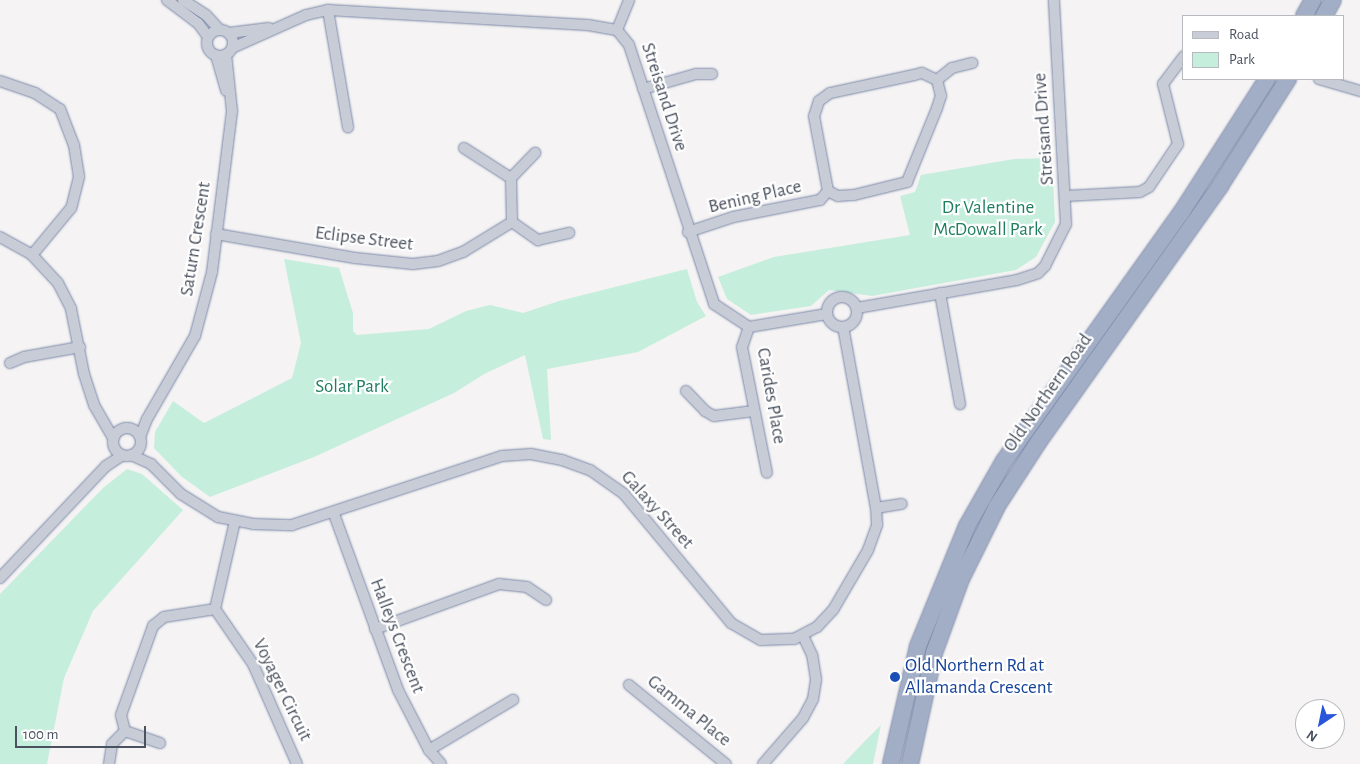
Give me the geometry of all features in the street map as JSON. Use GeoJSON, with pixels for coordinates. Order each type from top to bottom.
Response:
{"type":"FeatureCollection","features":[{"type":"Feature","properties":{"kind":"highway"},"geometry":{"type":"LineString","coordinates":[[1305,15],[1313,0]]}},
{"type":"Feature","properties":{"kind":"highway"},"geometry":{"type":"LineString","coordinates":[[1325,15],[1333,0]]}},
{"type":"Feature","properties":{"kind":"highway","name":"Old Northern Road"},"geometry":{"type":"LineString","coordinates":[[891,764],[918,646],[967,526],[1004,461],[1176,220],[1266,80]]}},
{"type":"Feature","properties":{"kind":"highway","name":"Old Northern Road"},"geometry":{"type":"LineString","coordinates":[[910,764],[937,645],[961,579],[997,506],[1038,441],[1220,186],[1287,80]]}},
{"type":"Feature","properties":{"kind":"street"},"geometry":{"type":"LineString","coordinates":[[167,0],[198,23],[208,37],[208,50],[225,52],[224,31],[206,15],[183,0]]}},
{"type":"Feature","properties":{"kind":"street"},"geometry":{"type":"LineString","coordinates":[[378,12],[379,0]]}},
{"type":"Feature","properties":{"kind":"street"},"geometry":{"type":"LineString","coordinates":[[617,30],[629,0]]}},
{"type":"Feature","properties":{"kind":"street","name":"Streisand Drive"},"geometry":{"type":"LineString","coordinates":[[857,308],[1017,280],[1038,273],[1063,233],[1066,196],[1054,0]]}},
{"type":"Feature","properties":{"kind":"street"},"geometry":{"type":"LineString","coordinates":[[328,10],[348,127]]}},
{"type":"Feature","properties":{"kind":"street","name":"Streisand Drive"},"geometry":{"type":"LineString","coordinates":[[225,52],[278,27],[328,10],[588,25],[617,30],[629,45],[688,232],[714,304],[749,327]]}},
{"type":"Feature","properties":{"kind":"street","name":"Streisand Drive"},"geometry":{"type":"LineString","coordinates":[[224,31],[278,27]]}},
{"type":"Feature","properties":{"kind":"street"},"geometry":{"type":"LineString","coordinates":[[208,37],[224,31]]}},
{"type":"Feature","properties":{"kind":"street","name":"Saturn Crescent"},"geometry":{"type":"LineString","coordinates":[[127,455],[140,441],[147,418],[194,336],[212,272],[232,111],[225,52]]}},
{"type":"Feature","properties":{"kind":"street"},"geometry":{"type":"LineString","coordinates":[[1066,196],[1140,192],[1148,187],[1178,144],[1163,84],[1182,59]]}},
{"type":"Feature","properties":{"kind":"street"},"geometry":{"type":"LineString","coordinates":[[937,80],[952,68],[972,62]]}},
{"type":"Feature","properties":{"kind":"street","name":"Bening Place"},"geometry":{"type":"LineString","coordinates":[[922,73],[937,80],[941,96],[906,182],[854,195],[838,196],[828,191],[814,116],[819,102],[830,93],[922,73]]}},
{"type":"Feature","properties":{"kind":"street"},"geometry":{"type":"LineString","coordinates":[[643,89],[696,74],[712,74]]}},
{"type":"Feature","properties":{"kind":"street"},"geometry":{"type":"LineString","coordinates":[[1322,80],[1360,91]]}},
{"type":"Feature","properties":{"kind":"street"},"geometry":{"type":"LineString","coordinates":[[0,81],[35,93],[60,110],[74,145],[79,177],[70,208],[32,255]]}},
{"type":"Feature","properties":{"kind":"street"},"geometry":{"type":"LineString","coordinates":[[464,148],[511,178]]}},
{"type":"Feature","properties":{"kind":"street"},"geometry":{"type":"LineString","coordinates":[[535,153],[511,178],[512,222],[538,240],[569,232]]}},
{"type":"Feature","properties":{"kind":"street","name":"Bening Place"},"geometry":{"type":"LineString","coordinates":[[688,232],[734,217],[820,200],[828,191]]}},
{"type":"Feature","properties":{"kind":"street","name":"Eclipse Street"},"geometry":{"type":"LineString","coordinates":[[216,234],[363,260],[413,264],[438,261],[462,252],[512,222]]}},
{"type":"Feature","properties":{"kind":"street"},"geometry":{"type":"LineString","coordinates":[[0,237],[32,255],[58,283],[71,309],[84,374],[94,405],[104,418],[114,443],[106,466]]}},
{"type":"Feature","properties":{"kind":"street"},"geometry":{"type":"LineString","coordinates":[[940,293],[960,404]]}},
{"type":"Feature","properties":{"kind":"street"},"geometry":{"type":"LineString","coordinates":[[839,297],[850,299],[857,308],[855,321],[843,327],[831,322],[827,314],[829,303],[839,297]]}},
{"type":"Feature","properties":{"kind":"street"},"geometry":{"type":"LineString","coordinates":[[749,327],[827,314]]}},
{"type":"Feature","properties":{"kind":"street","name":"Carides Place"},"geometry":{"type":"LineString","coordinates":[[749,327],[742,346],[767,472]]}},
{"type":"Feature","properties":{"kind":"street","name":"Galaxy Street"},"geometry":{"type":"LineString","coordinates":[[114,443],[127,455],[151,464],[198,506],[235,521],[292,525],[334,514],[502,456],[531,454],[562,460],[590,470],[624,494],[730,623],[761,640],[784,641],[803,636],[818,628],[829,615],[864,557],[875,534],[876,508],[843,327]]}},
{"type":"Feature","properties":{"kind":"street"},"geometry":{"type":"LineString","coordinates":[[10,363],[24,357],[80,347]]}},
{"type":"Feature","properties":{"kind":"street"},"geometry":{"type":"LineString","coordinates":[[686,391],[705,412],[714,416],[754,411]]}},
{"type":"Feature","properties":{"kind":"street"},"geometry":{"type":"LineString","coordinates":[[104,418],[127,429]]}},
{"type":"Feature","properties":{"kind":"street","name":"Saturn Crescent"},"geometry":{"type":"LineString","coordinates":[[114,443],[127,429],[147,418]]}},
{"type":"Feature","properties":{"kind":"street","name":"Galaxy Street"},"geometry":{"type":"LineString","coordinates":[[127,429],[140,441],[151,464]]}},
{"type":"Feature","properties":{"kind":"street"},"geometry":{"type":"LineString","coordinates":[[0,578],[106,466],[127,455]]}},
{"type":"Feature","properties":{"kind":"street"},"geometry":{"type":"LineString","coordinates":[[876,508],[902,504]]}},
{"type":"Feature","properties":{"kind":"street","name":"Halleys Crescent"},"geometry":{"type":"LineString","coordinates":[[334,514],[398,690],[429,750],[441,764]]}},
{"type":"Feature","properties":{"kind":"street"},"geometry":{"type":"LineString","coordinates":[[125,731],[121,715],[153,626],[164,617],[215,609],[235,521]]}},
{"type":"Feature","properties":{"kind":"street"},"geometry":{"type":"LineString","coordinates":[[375,629],[499,584],[527,587],[546,600]]}},
{"type":"Feature","properties":{"kind":"street","name":"Voyager Circuit"},"geometry":{"type":"LineString","coordinates":[[215,609],[253,664],[297,764]]}},
{"type":"Feature","properties":{"kind":"street"},"geometry":{"type":"LineString","coordinates":[[763,764],[803,718],[813,699],[816,680],[812,655],[803,636]]}},
{"type":"Feature","properties":{"kind":"street","name":"Gamma Place"},"geometry":{"type":"LineString","coordinates":[[629,685],[726,764]]}},
{"type":"Feature","properties":{"kind":"street"},"geometry":{"type":"LineString","coordinates":[[429,750],[513,700]]}},
{"type":"Feature","properties":{"kind":"street"},"geometry":{"type":"LineString","coordinates":[[125,731],[160,743]]}},
{"type":"Feature","properties":{"kind":"street"},"geometry":{"type":"LineString","coordinates":[[108,764],[112,744],[125,731]]}},
{"type":"Feature","properties":{"kind":"green space","name":"Dr Valentine McDowall Park"},"geometry":{"type":"Polygon","coordinates":[[[1052,158],[1055,222],[1036,257],[1016,270],[872,296],[829,290],[811,306],[751,315],[727,299],[718,277],[774,257],[910,235],[900,196],[915,192],[921,175],[1014,159],[1052,158]]]}},
{"type":"Feature","properties":{"kind":"green space","name":"Solar Park"},"geometry":{"type":"Polygon","coordinates":[[[284,259],[339,268],[353,313],[353,331],[357,335],[429,329],[466,311],[490,305],[523,313],[559,301],[687,269],[697,302],[706,316],[638,352],[547,369],[551,440],[543,439],[525,355],[486,373],[454,393],[314,457],[210,497],[181,476],[154,448],[155,432],[173,401],[204,423],[292,378],[301,343],[284,259]]]}},
{"type":"Feature","properties":{"kind":"green space"},"geometry":{"type":"Polygon","coordinates":[[[127,469],[142,474],[183,510],[93,611],[64,678],[47,764],[0,764],[0,594],[103,488],[127,469]]]}},
{"type":"Feature","properties":{"kind":"green space"},"geometry":{"type":"Polygon","coordinates":[[[881,725],[873,764],[843,764],[862,744],[881,725]]]}},
{"type":"Feature","properties":{"kind":"place","name":"Old Northern Rd at Allamanda Crescent"},"geometry":{"type":"Point","coordinates":[895,677]}}]}
